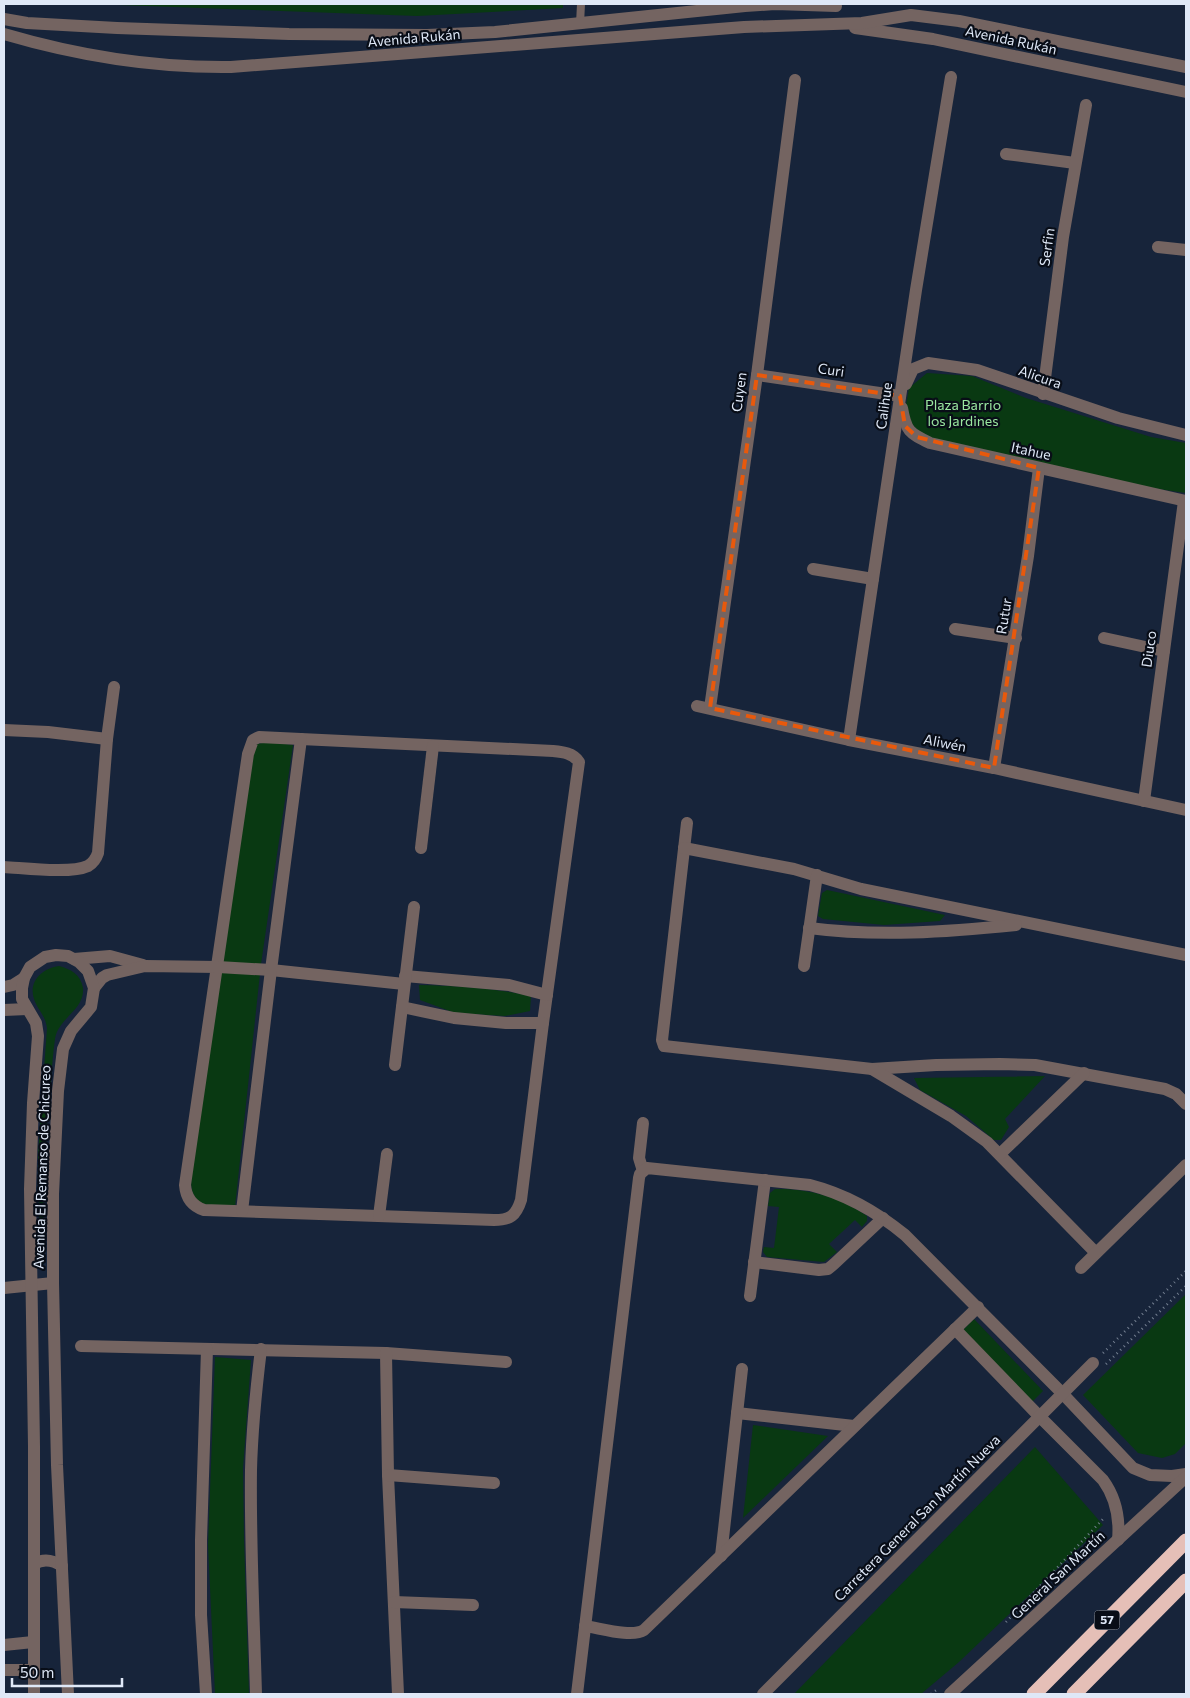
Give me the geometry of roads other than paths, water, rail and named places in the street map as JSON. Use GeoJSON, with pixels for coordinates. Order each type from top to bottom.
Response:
{"type":"FeatureCollection","features":[{"type":"Feature","properties":{"kind":"highway","name":"57"},"geometry":{"type":"LineString","coordinates":[[1034,1694],[1186,1541]]}},
{"type":"Feature","properties":{"kind":"highway","name":"57"},"geometry":{"type":"LineString","coordinates":[[1074,1694],[1186,1581]]}},
{"type":"Feature","properties":{"kind":"street"},"geometry":{"type":"LineString","coordinates":[[4,19],[27,23],[117,28],[379,36],[496,32],[744,6],[775,4],[836,6]]}},
{"type":"Feature","properties":{"kind":"street","name":"Avenida Rukán"},"geometry":{"type":"LineString","coordinates":[[4,34],[59,49],[120,61],[204,67],[258,66],[744,27],[862,23],[911,15],[959,21],[1186,68]]}},
{"type":"Feature","properties":{"kind":"street","name":"Avenida Rukán"},"geometry":{"type":"LineString","coordinates":[[828,25],[933,39],[1186,92]]}},
{"type":"Feature","properties":{"kind":"street","name":"Calihue"},"geometry":{"type":"LineString","coordinates":[[849,740],[916,290],[951,77]]}},
{"type":"Feature","properties":{"kind":"street","name":"Cuyen"},"geometry":{"type":"LineString","coordinates":[[704,707],[757,375],[795,80]]}},
{"type":"Feature","properties":{"kind":"street","name":"Serfin"},"geometry":{"type":"LineString","coordinates":[[1043,394],[1056,286],[1086,105]]}},
{"type":"Feature","properties":{"kind":"street"},"geometry":{"type":"LineString","coordinates":[[1006,154],[1075,163]]}},
{"type":"Feature","properties":{"kind":"street"},"geometry":{"type":"LineString","coordinates":[[1158,246],[1186,250]]}},
{"type":"Feature","properties":{"kind":"street","name":"Alicura"},"geometry":{"type":"LineString","coordinates":[[900,396],[913,369],[928,363],[977,370],[1118,418],[1186,435]]}},
{"type":"Feature","properties":{"kind":"street","name":"Curi"},"geometry":{"type":"LineString","coordinates":[[757,375],[900,396]]}},
{"type":"Feature","properties":{"kind":"street","name":"Itahue"},"geometry":{"type":"LineString","coordinates":[[900,396],[905,426],[917,437],[940,446],[1185,501]]}},
{"type":"Feature","properties":{"kind":"street","name":"Rutur"},"geometry":{"type":"LineString","coordinates":[[994,768],[1016,638],[1039,468]]}},
{"type":"Feature","properties":{"kind":"street","name":"Diuco"},"geometry":{"type":"LineString","coordinates":[[1144,801],[1185,501]]}},
{"type":"Feature","properties":{"kind":"street"},"geometry":{"type":"LineString","coordinates":[[813,569],[873,579]]}},
{"type":"Feature","properties":{"kind":"street"},"geometry":{"type":"LineString","coordinates":[[955,629],[1016,638]]}},
{"type":"Feature","properties":{"kind":"street"},"geometry":{"type":"LineString","coordinates":[[1104,638],[1164,651]]}},
{"type":"Feature","properties":{"kind":"street"},"geometry":{"type":"LineString","coordinates":[[4,867],[68,869],[88,866],[95,859],[98,853],[107,739],[114,688]]}},
{"type":"Feature","properties":{"kind":"street","name":"Aliwén"},"geometry":{"type":"LineString","coordinates":[[704,707],[849,740],[994,768],[1186,810]]}},
{"type":"Feature","properties":{"kind":"street"},"geometry":{"type":"LineString","coordinates":[[4,730],[48,732],[107,739]]}},
{"type":"Feature","properties":{"kind":"street"},"geometry":{"type":"LineString","coordinates":[[259,737],[433,746],[552,751],[567,753],[576,757],[579,762],[518,1211],[512,1218],[494,1220],[204,1210],[199,1208],[190,1202],[186,1191],[250,745],[259,737]]}},
{"type":"Feature","properties":{"kind":"street"},"geometry":{"type":"LineString","coordinates":[[242,1211],[301,739]]}},
{"type":"Feature","properties":{"kind":"street"},"geometry":{"type":"LineString","coordinates":[[421,848],[433,746]]}},
{"type":"Feature","properties":{"kind":"street"},"geometry":{"type":"LineString","coordinates":[[687,823],[662,1040],[666,1047],[872,1069],[1008,1064],[1035,1065],[1165,1089],[1176,1094],[1186,1104]]}},
{"type":"Feature","properties":{"kind":"street"},"geometry":{"type":"LineString","coordinates":[[684,848],[794,869],[861,889],[1186,956]]}},
{"type":"Feature","properties":{"kind":"street"},"geometry":{"type":"LineString","coordinates":[[804,966],[817,875]]}},
{"type":"Feature","properties":{"kind":"street"},"geometry":{"type":"LineString","coordinates":[[395,1064],[414,907]]}},
{"type":"Feature","properties":{"kind":"street"},"geometry":{"type":"LineString","coordinates":[[809,928],[843,932],[904,933],[1028,924]]}},
{"type":"Feature","properties":{"kind":"street"},"geometry":{"type":"LineString","coordinates":[[4,987],[13,985],[24,978],[30,967],[45,957],[62,955],[74,959],[88,971],[94,988]]}},
{"type":"Feature","properties":{"kind":"street"},"geometry":{"type":"LineString","coordinates":[[74,959],[110,956],[145,966]]}},
{"type":"Feature","properties":{"kind":"street"},"geometry":{"type":"LineString","coordinates":[[94,988],[107,975],[145,966],[218,967],[509,985],[547,994]]}},
{"type":"Feature","properties":{"kind":"street","name":"Avenida El Remanso de Chicureo"},"geometry":{"type":"LineString","coordinates":[[24,978],[22,999],[36,1024],[38,1036],[31,1144],[30,1285],[34,1446],[34,1694]]}},
{"type":"Feature","properties":{"kind":"street","name":"Avenida El Remanso de Chicureo"},"geometry":{"type":"LineString","coordinates":[[68,1694],[58,1484],[53,1283],[53,1194],[61,1060],[66,1039],[91,1007],[94,988]]}},
{"type":"Feature","properties":{"kind":"street"},"geometry":{"type":"LineString","coordinates":[[402,1007],[454,1018],[506,1022],[543,1022]]}},
{"type":"Feature","properties":{"kind":"street"},"geometry":{"type":"LineString","coordinates":[[4,1010],[27,1009]]}},
{"type":"Feature","properties":{"kind":"street"},"geometry":{"type":"LineString","coordinates":[[872,1069],[971,1130],[1000,1154],[1096,1253]]}},
{"type":"Feature","properties":{"kind":"street"},"geometry":{"type":"LineString","coordinates":[[1000,1154],[1084,1073]]}},
{"type":"Feature","properties":{"kind":"street"},"geometry":{"type":"LineString","coordinates":[[643,1123],[639,1158],[643,1171]]}},
{"type":"Feature","properties":{"kind":"street"},"geometry":{"type":"LineString","coordinates":[[379,1216],[387,1154]]}},
{"type":"Feature","properties":{"kind":"street"},"geometry":{"type":"LineString","coordinates":[[1081,1268],[1186,1165]]}},
{"type":"Feature","properties":{"kind":"street"},"geometry":{"type":"LineString","coordinates":[[577,1694],[639,1178],[643,1171],[651,1168],[823,1188],[855,1202],[883,1218],[905,1235],[978,1307],[1133,1468],[1156,1476],[1186,1474]]}},
{"type":"Feature","properties":{"kind":"street"},"geometry":{"type":"LineString","coordinates":[[750,1296],[765,1180]]}},
{"type":"Feature","properties":{"kind":"street"},"geometry":{"type":"LineString","coordinates":[[754,1262],[814,1269],[828,1268],[883,1218]]}},
{"type":"Feature","properties":{"kind":"street"},"geometry":{"type":"LineString","coordinates":[[4,1288],[53,1283]]}},
{"type":"Feature","properties":{"kind":"street"},"geometry":{"type":"LineString","coordinates":[[585,1626],[627,1633],[641,1632],[978,1307]]}},
{"type":"Feature","properties":{"kind":"street"},"geometry":{"type":"LineString","coordinates":[[955,1329],[1104,1480],[1111,1490],[1118,1516],[1118,1540]]}},
{"type":"Feature","properties":{"kind":"street"},"geometry":{"type":"LineString","coordinates":[[81,1346],[386,1353],[506,1362]]}},
{"type":"Feature","properties":{"kind":"street"},"geometry":{"type":"LineString","coordinates":[[206,1349],[201,1540],[201,1614],[206,1694]]}},
{"type":"Feature","properties":{"kind":"street"},"geometry":{"type":"LineString","coordinates":[[256,1694],[251,1543],[251,1469],[255,1401],[261,1349]]}},
{"type":"Feature","properties":{"kind":"street"},"geometry":{"type":"LineString","coordinates":[[386,1353],[388,1475],[398,1694]]}},
{"type":"Feature","properties":{"kind":"street","name":"Carretera General San Martín Nueva"},"geometry":{"type":"LineString","coordinates":[[763,1694],[1062,1393],[1098,1365]]}},
{"type":"Feature","properties":{"kind":"street"},"geometry":{"type":"LineString","coordinates":[[721,1556],[742,1369]]}},
{"type":"Feature","properties":{"kind":"street"},"geometry":{"type":"LineString","coordinates":[[737,1413],[854,1426]]}},
{"type":"Feature","properties":{"kind":"street"},"geometry":{"type":"LineString","coordinates":[[388,1475],[494,1483]]}},
{"type":"Feature","properties":{"kind":"street","name":"General San Martín"},"geometry":{"type":"LineString","coordinates":[[945,1691],[1118,1540],[1186,1477]]}},
{"type":"Feature","properties":{"kind":"street"},"geometry":{"type":"LineString","coordinates":[[34,1564],[47,1560],[62,1566]]}},
{"type":"Feature","properties":{"kind":"street"},"geometry":{"type":"LineString","coordinates":[[394,1602],[474,1604]]}},
{"type":"Feature","properties":{"kind":"street"},"geometry":{"type":"LineString","coordinates":[[4,1645],[33,1642]]}},
{"type":"Feature","properties":{"kind":"street"},"geometry":{"type":"LineString","coordinates":[[4,1670],[33,1670]]}},
{"type":"Feature","properties":{"kind":"lane"},"geometry":{"type":"LineString","coordinates":[[580,24],[581,4]]}},
{"type":"Feature","properties":{"kind":"park label","name":"Plaza Barrio los Jardines"},"geometry":{"type":"Point","coordinates":[963,414]}}]}
